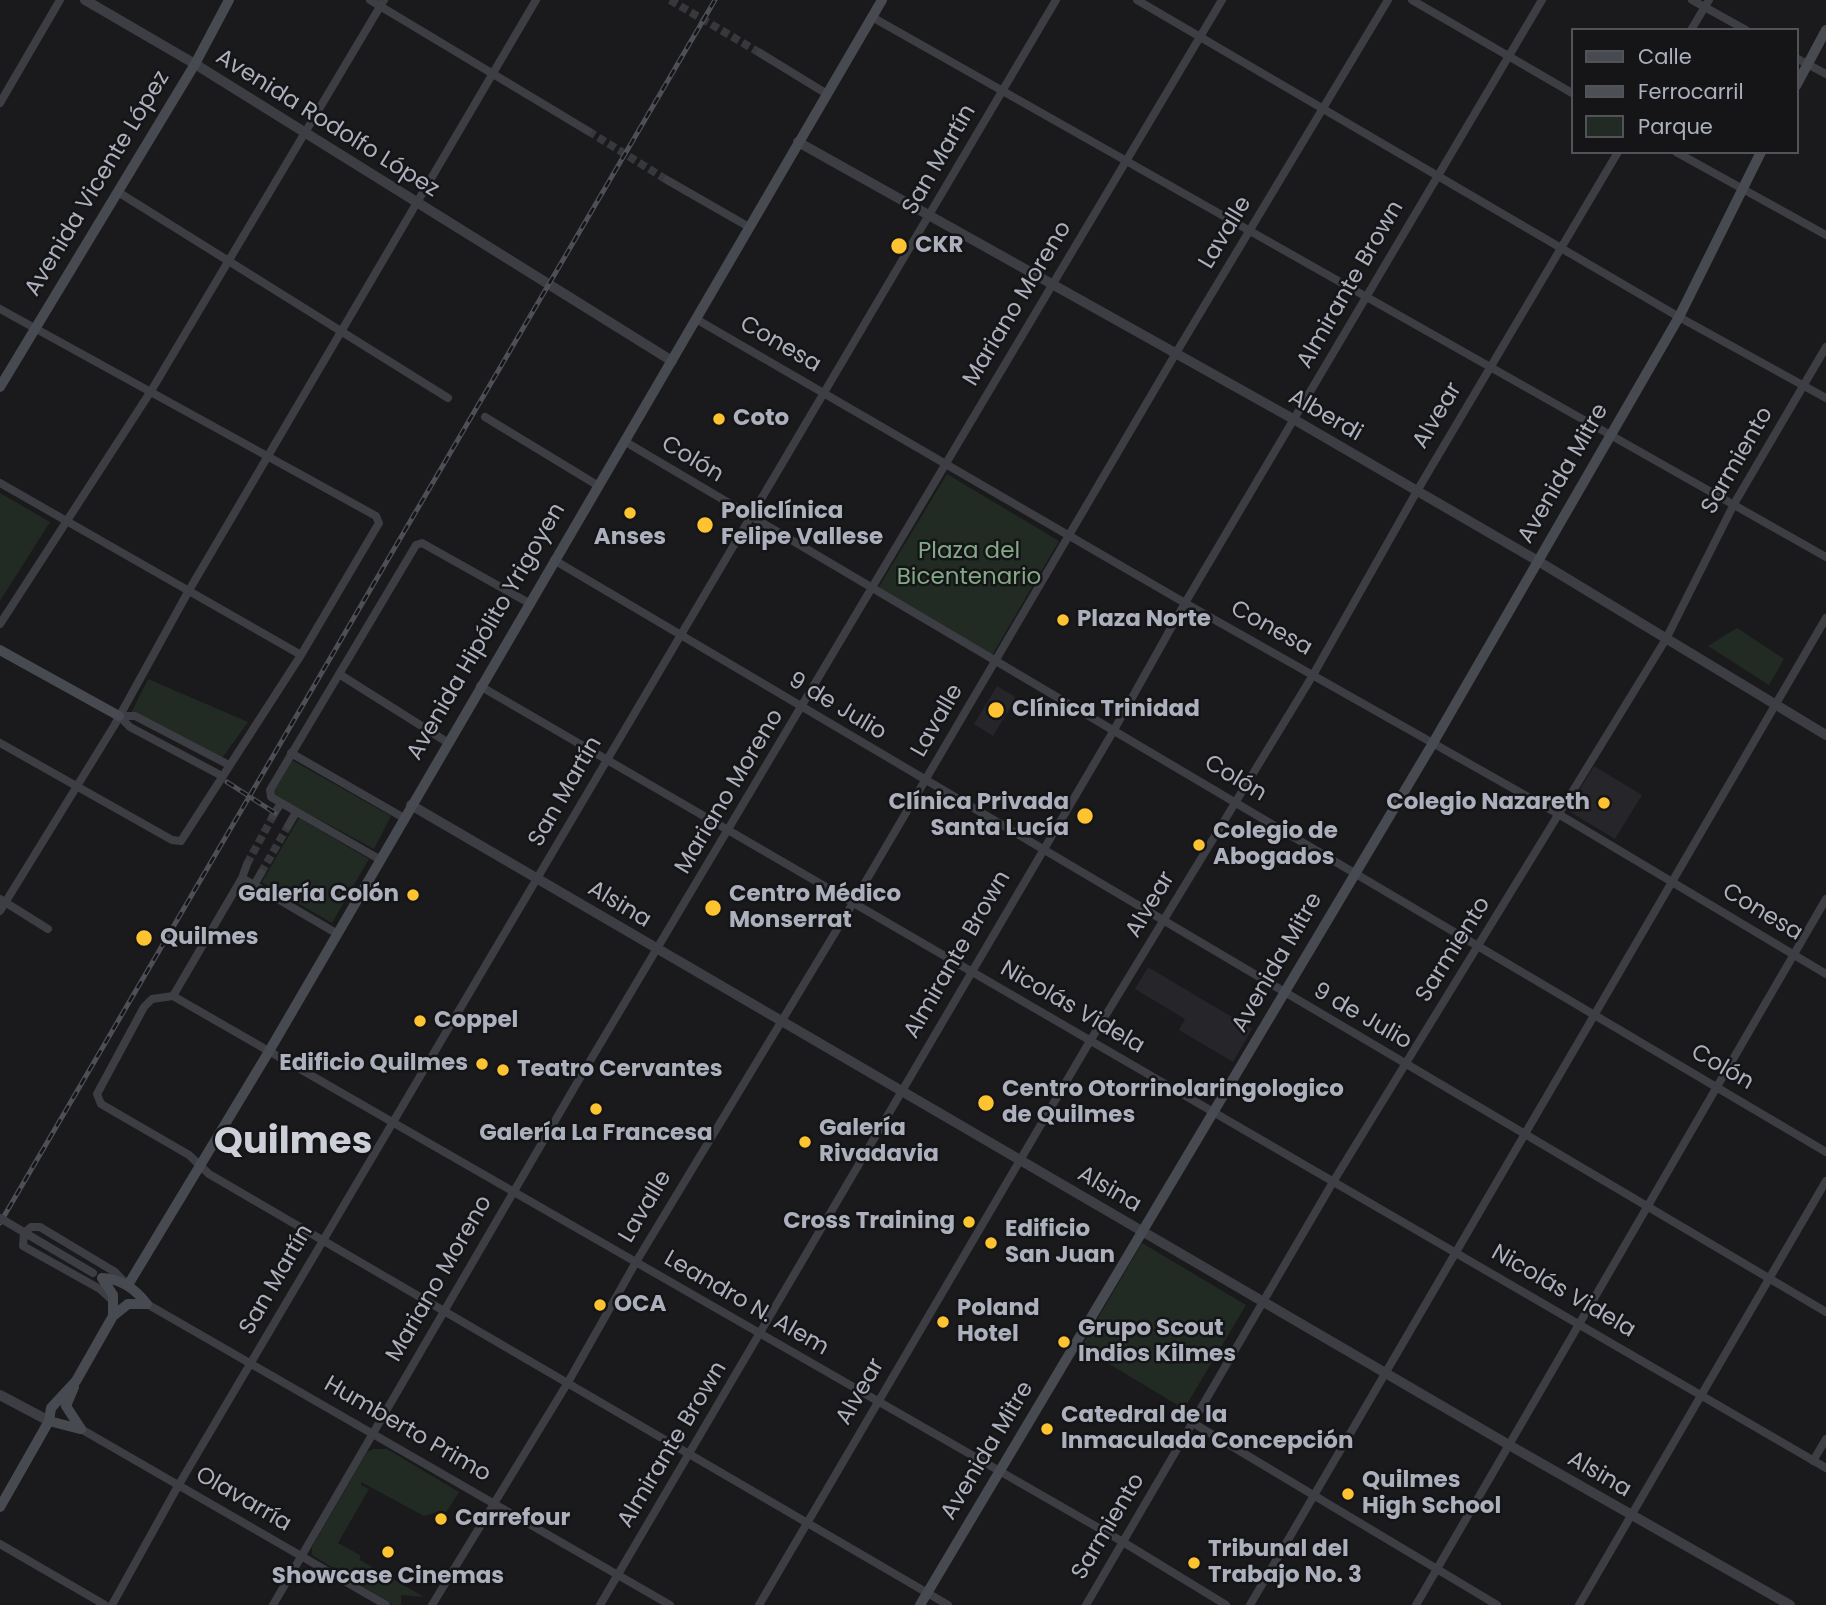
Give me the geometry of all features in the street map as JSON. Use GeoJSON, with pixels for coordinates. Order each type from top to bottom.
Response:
{"type":"FeatureCollection","features":[{"type":"Feature","properties":{"kind":"main road","name":"Avenida Vicente López"},"geometry":{"type":"LineString","coordinates":[[0,387],[195,64],[229,0]]}},
{"type":"Feature","properties":{"kind":"main road","name":"Avenida Hipólito Yrigoyen"},"geometry":{"type":"LineString","coordinates":[[128,1285],[268,1053],[882,0]]}},
{"type":"Feature","properties":{"kind":"main road"},"geometry":{"type":"LineString","coordinates":[[1798,82],[1826,30]]}},
{"type":"Feature","properties":{"kind":"main road","name":"Avenida Mitre"},"geometry":{"type":"LineString","coordinates":[[920,1605],[1144,1233],[1433,743],[1679,317],[1761,154]]}},
{"type":"Feature","properties":{"kind":"main road"},"geometry":{"type":"LineString","coordinates":[[0,650],[119,716]]}},
{"type":"Feature","properties":{"kind":"main road"},"geometry":{"type":"LineString","coordinates":[[98,1276],[114,1302],[113,1316]]}},
{"type":"Feature","properties":{"kind":"main road","name":"Humberto Primo"},"geometry":{"type":"LineString","coordinates":[[98,1276],[128,1285],[147,1304]]}},
{"type":"Feature","properties":{"kind":"main road"},"geometry":{"type":"LineString","coordinates":[[81,1429],[66,1406],[76,1381],[113,1316],[128,1304],[147,1304]]}},
{"type":"Feature","properties":{"kind":"main road"},"geometry":{"type":"LineString","coordinates":[[0,1507],[49,1421],[51,1408],[76,1381]]}},
{"type":"Feature","properties":{"kind":"main road","name":"Olavarría"},"geometry":{"type":"LineString","coordinates":[[49,1421],[81,1429]]}},
{"type":"Feature","properties":{"kind":"street"},"geometry":{"type":"LineString","coordinates":[[0,103],[60,0]]}},
{"type":"Feature","properties":{"kind":"street","name":"Avenida Rodolfo López"},"geometry":{"type":"LineString","coordinates":[[85,0],[195,64],[672,361]]}},
{"type":"Feature","properties":{"kind":"street"},"geometry":{"type":"LineString","coordinates":[[370,0],[382,3],[588,131]]}},
{"type":"Feature","properties":{"kind":"street"},"geometry":{"type":"LineString","coordinates":[[0,911],[3,901],[119,716],[188,592],[536,0]]}},
{"type":"Feature","properties":{"kind":"street","name":"San Martín"},"geometry":{"type":"LineString","coordinates":[[112,1605],[178,1486],[322,1241],[1056,0]]}},
{"type":"Feature","properties":{"kind":"street"},"geometry":{"type":"LineString","coordinates":[[1137,0],[1562,246],[1679,317],[1826,398]]}},
{"type":"Feature","properties":{"kind":"street","name":"Mariano Moreno"},"geometry":{"type":"LineString","coordinates":[[273,1605],[945,463],[1223,0]]}},
{"type":"Feature","properties":{"kind":"street","name":"Lavalle"},"geometry":{"type":"LineString","coordinates":[[432,1605],[567,1384],[636,1262],[853,903],[1176,353],[1388,0]]}},
{"type":"Feature","properties":{"kind":"street"},"geometry":{"type":"LineString","coordinates":[[1412,0],[1570,92]]}},
{"type":"Feature","properties":{"kind":"street","name":"Almirante Brown"},"geometry":{"type":"LineString","coordinates":[[600,1605],[761,1334],[1041,850],[1114,730],[1185,603],[1542,0]]}},
{"type":"Feature","properties":{"kind":"street"},"geometry":{"type":"LineString","coordinates":[[1692,0],[1707,4],[1743,28]]}},
{"type":"Feature","properties":{"kind":"street"},"geometry":{"type":"LineString","coordinates":[[0,624],[151,391],[382,3]]}},
{"type":"Feature","properties":{"kind":"street"},"geometry":{"type":"LineString","coordinates":[[1692,28],[1707,4]]}},
{"type":"Feature","properties":{"kind":"street"},"geometry":{"type":"LineString","coordinates":[[872,17],[1826,557]]}},
{"type":"Feature","properties":{"kind":"street"},"geometry":{"type":"LineString","coordinates":[[761,53],[827,94]]}},
{"type":"Feature","properties":{"kind":"street"},"geometry":{"type":"LineString","coordinates":[[1798,59],[1826,74]]}},
{"type":"Feature","properties":{"kind":"street","name":"Alberdi"},"geometry":{"type":"LineString","coordinates":[[798,142],[1295,420],[1538,561],[1826,735]]}},
{"type":"Feature","properties":{"kind":"street","name":"Alvear"},"geometry":{"type":"LineString","coordinates":[[759,1605],[1090,1041],[1313,675],[1417,491],[1617,154]]}},
{"type":"Feature","properties":{"kind":"street"},"geometry":{"type":"LineString","coordinates":[[1679,154],[1826,235]]}},
{"type":"Feature","properties":{"kind":"street"},"geometry":{"type":"LineString","coordinates":[[667,180],[749,227]]}},
{"type":"Feature","properties":{"kind":"street"},"geometry":{"type":"LineString","coordinates":[[118,192],[448,398]]}},
{"type":"Feature","properties":{"kind":"street"},"geometry":{"type":"LineString","coordinates":[[0,309],[34,330],[269,455],[376,516],[379,523],[301,655],[185,838],[177,842],[0,743]]}},
{"type":"Feature","properties":{"kind":"street","name":"Conesa"},"geometry":{"type":"LineString","coordinates":[[696,319],[1185,603],[1560,815],[1826,974]]}},
{"type":"Feature","properties":{"kind":"street","name":"Sarmiento"},"geometry":{"type":"LineString","coordinates":[[1086,1605],[1333,1182],[1666,639],[1734,504],[1826,347]]}},
{"type":"Feature","properties":{"kind":"street"},"geometry":{"type":"LineString","coordinates":[[485,417],[597,485]]}},
{"type":"Feature","properties":{"kind":"street","name":"Colón"},"geometry":{"type":"LineString","coordinates":[[624,441],[1826,1152]]}},
{"type":"Feature","properties":{"kind":"street"},"geometry":{"type":"LineString","coordinates":[[0,483],[301,655]]}},
{"type":"Feature","properties":{"kind":"street"},"geometry":{"type":"LineString","coordinates":[[379,859],[281,803],[269,793],[291,753],[416,545],[422,543],[529,603]]}},
{"type":"Feature","properties":{"kind":"street","name":"9 de Julio"},"geometry":{"type":"LineString","coordinates":[[554,560],[1524,1136],[1826,1312]]}},
{"type":"Feature","properties":{"kind":"street"},"geometry":{"type":"LineString","coordinates":[[1250,1605],[1826,618]]}},
{"type":"Feature","properties":{"kind":"street"},"geometry":{"type":"LineString","coordinates":[[339,674],[447,742]]}},
{"type":"Feature","properties":{"kind":"street","name":"Nicolás Videla"},"geometry":{"type":"LineString","coordinates":[[480,686],[1826,1468]]}},
{"type":"Feature","properties":{"kind":"street"},"geometry":{"type":"LineString","coordinates":[[119,716],[135,716],[229,765]]}},
{"type":"Feature","properties":{"kind":"street"},"geometry":{"type":"LineString","coordinates":[[119,716],[130,727],[222,776]]}},
{"type":"Feature","properties":{"kind":"street"},"geometry":{"type":"LineString","coordinates":[[291,753],[404,818]]}},
{"type":"Feature","properties":{"kind":"street"},"geometry":{"type":"LineString","coordinates":[[273,816],[281,803]]}},
{"type":"Feature","properties":{"kind":"street","name":"Alsina"},"geometry":{"type":"LineString","coordinates":[[411,805],[1509,1446],[1790,1605]]}},
{"type":"Feature","properties":{"kind":"street"},"geometry":{"type":"LineString","coordinates":[[288,825],[296,812]]}},
{"type":"Feature","properties":{"kind":"street"},"geometry":{"type":"LineString","coordinates":[[247,864],[242,878],[173,996],[152,999],[144,1007],[97,1094],[101,1104],[189,1155],[209,1174],[322,1241],[948,1605]]}},
{"type":"Feature","properties":{"kind":"street"},"geometry":{"type":"LineString","coordinates":[[254,885],[261,873]]}},
{"type":"Feature","properties":{"kind":"street"},"geometry":{"type":"LineString","coordinates":[[242,878],[336,933]]}},
{"type":"Feature","properties":{"kind":"street"},"geometry":{"type":"LineString","coordinates":[[1416,1605],[1826,899]]}},
{"type":"Feature","properties":{"kind":"street"},"geometry":{"type":"LineString","coordinates":[[3,901],[48,929]]}},
{"type":"Feature","properties":{"kind":"street","name":"Leandro N. Alem"},"geometry":{"type":"LineString","coordinates":[[173,996],[268,1053],[515,1191],[876,1403],[1123,1542],[1226,1605]]}},
{"type":"Feature","properties":{"kind":"street"},"geometry":{"type":"LineString","coordinates":[[1579,1605],[1704,1396],[1826,1181]]}},
{"type":"Feature","properties":{"kind":"street"},"geometry":{"type":"LineString","coordinates":[[0,1218],[98,1276]]}},
{"type":"Feature","properties":{"kind":"street","name":"Humberto Primo"},"geometry":{"type":"LineString","coordinates":[[114,1302],[100,1289],[23,1246],[24,1233],[31,1227],[40,1227],[115,1272],[128,1285]]}},
{"type":"Feature","properties":{"kind":"street","name":"Humberto Primo"},"geometry":{"type":"LineString","coordinates":[[147,1304],[670,1605]]}},
{"type":"Feature","properties":{"kind":"street","name":"Olavarría"},"geometry":{"type":"LineString","coordinates":[[0,1395],[49,1421]]}},
{"type":"Feature","properties":{"kind":"street"},"geometry":{"type":"LineString","coordinates":[[1193,1423],[1497,1605]]}},
{"type":"Feature","properties":{"kind":"street","name":"Olavarría"},"geometry":{"type":"LineString","coordinates":[[81,1429],[386,1605]]}},
{"type":"Feature","properties":{"kind":"street"},"geometry":{"type":"LineString","coordinates":[[1812,1461],[1826,1438]]}},
{"type":"Feature","properties":{"kind":"street"},"geometry":{"type":"LineString","coordinates":[[0,1544],[105,1605]]}},
{"type":"Feature","properties":{"kind":"shaded area","name":"Clínica Trinidad"},"geometry":{"type":"Polygon","coordinates":[[[997,686],[1014,696],[1015,700],[993,736],[974,724],[997,686]]]}},
{"type":"Feature","properties":{"kind":"shaded area","name":"Colegio Nazareth"},"geometry":{"type":"Polygon","coordinates":[[[1594,766],[1642,795],[1615,839],[1567,810],[1594,766]]]}},
{"type":"Feature","properties":{"kind":"shaded area"},"geometry":{"type":"Polygon","coordinates":[[[1148,967],[1252,1029],[1233,1062],[1179,1030],[1185,1019],[1135,989],[1148,967]]]}},
{"type":"Feature","properties":{"kind":"green space","name":"Plaza del Bicentenario"},"geometry":{"type":"Polygon","coordinates":[[[947,474],[1059,541],[991,657],[877,590],[947,474]]]}},
{"type":"Feature","properties":{"kind":"green space"},"geometry":{"type":"Polygon","coordinates":[[[0,493],[50,522],[0,601],[0,493]]]}},
{"type":"Feature","properties":{"kind":"green space"},"geometry":{"type":"Polygon","coordinates":[[[1737,628],[1784,659],[1769,685],[1708,646],[1737,628]]]}},
{"type":"Feature","properties":{"kind":"green space"},"geometry":{"type":"Polygon","coordinates":[[[148,679],[248,722],[220,761],[129,717],[148,679]]]}},
{"type":"Feature","properties":{"kind":"green space"},"geometry":{"type":"Polygon","coordinates":[[[290,759],[391,816],[374,849],[272,794],[290,759]]]}},
{"type":"Feature","properties":{"kind":"green space"},"geometry":{"type":"Polygon","coordinates":[[[299,818],[369,859],[332,923],[262,882],[299,818]]]}},
{"type":"Feature","properties":{"kind":"green space"},"geometry":{"type":"Polygon","coordinates":[[[1142,1243],[1246,1305],[1184,1409],[1081,1347],[1142,1243]]]}},
{"type":"Feature","properties":{"kind":"green space"},"geometry":{"type":"Polygon","coordinates":[[[387,1449],[459,1492],[444,1516],[437,1512],[424,1516],[361,1482],[361,1485],[369,1489],[338,1543],[360,1555],[360,1560],[424,1597],[401,1595],[401,1605],[393,1605],[312,1555],[312,1547],[367,1452],[387,1449]]]}},
{"type":"Feature","properties":{"kind":"tunnel"},"geometry":{"type":"LineString","coordinates":[[670,0],[760,53]]}},
{"type":"Feature","properties":{"kind":"tunnel"},"geometry":{"type":"LineString","coordinates":[[588,131],[667,180]]}},
{"type":"Feature","properties":{"kind":"tunnel"},"geometry":{"type":"LineString","coordinates":[[247,864],[273,816]]}},
{"type":"Feature","properties":{"kind":"tunnel"},"geometry":{"type":"LineString","coordinates":[[261,873],[288,826]]}},
{"type":"Feature","properties":{"kind":"railway"},"geometry":{"type":"LineString","coordinates":[[0,1223],[715,0]]}},
{"type":"Feature","properties":{"kind":"railway"},"geometry":{"type":"LineString","coordinates":[[227,782],[275,813]]}},
{"type":"Feature","properties":{"kind":"place","name":"CKR"},"geometry":{"type":"Point","coordinates":[899,246]}},
{"type":"Feature","properties":{"kind":"place","name":"Coto"},"geometry":{"type":"Point","coordinates":[719,419]}},
{"type":"Feature","properties":{"kind":"place","name":"Anses"},"geometry":{"type":"Point","coordinates":[630,513]}},
{"type":"Feature","properties":{"kind":"place","name":"Policlínica Felipe Vallese"},"geometry":{"type":"Point","coordinates":[705,525]}},
{"type":"Feature","properties":{"kind":"place","name":"Plaza Norte"},"geometry":{"type":"Point","coordinates":[1063,620]}},
{"type":"Feature","properties":{"kind":"place","name":"Clínica Trinidad"},"geometry":{"type":"Point","coordinates":[996,710]}},
{"type":"Feature","properties":{"kind":"place","name":"Colegio Nazareth"},"geometry":{"type":"Point","coordinates":[1604,803]}},
{"type":"Feature","properties":{"kind":"place","name":"Clínica Privada Santa Lucía"},"geometry":{"type":"Point","coordinates":[1085,816]}},
{"type":"Feature","properties":{"kind":"place","name":"Colegio de Abogados"},"geometry":{"type":"Point","coordinates":[1199,845]}},
{"type":"Feature","properties":{"kind":"place","name":"Galería Colón"},"geometry":{"type":"Point","coordinates":[413,895]}},
{"type":"Feature","properties":{"kind":"place","name":"Centro Médico Monserrat"},"geometry":{"type":"Point","coordinates":[713,908]}},
{"type":"Feature","properties":{"kind":"place","name":"Quilmes"},"geometry":{"type":"Point","coordinates":[144,938]}},
{"type":"Feature","properties":{"kind":"place","name":"Coppel"},"geometry":{"type":"Point","coordinates":[420,1021]}},
{"type":"Feature","properties":{"kind":"place","name":"Edificio Quilmes"},"geometry":{"type":"Point","coordinates":[482,1064]}},
{"type":"Feature","properties":{"kind":"place","name":"Teatro Cervantes"},"geometry":{"type":"Point","coordinates":[503,1070]}},
{"type":"Feature","properties":{"kind":"place","name":"Centro Otorrinolaringologico de Quilmes"},"geometry":{"type":"Point","coordinates":[986,1103]}},
{"type":"Feature","properties":{"kind":"place","name":"Galería La Francesa"},"geometry":{"type":"Point","coordinates":[596,1109]}},
{"type":"Feature","properties":{"kind":"place","name":"Galería Rivadavia"},"geometry":{"type":"Point","coordinates":[805,1142]}},
{"type":"Feature","properties":{"kind":"place","name":"Cross Training"},"geometry":{"type":"Point","coordinates":[969,1222]}},
{"type":"Feature","properties":{"kind":"place","name":"Edificio San Juan"},"geometry":{"type":"Point","coordinates":[991,1243]}},
{"type":"Feature","properties":{"kind":"place","name":"OCA"},"geometry":{"type":"Point","coordinates":[600,1305]}},
{"type":"Feature","properties":{"kind":"place","name":"Poland Hotel"},"geometry":{"type":"Point","coordinates":[943,1322]}},
{"type":"Feature","properties":{"kind":"place","name":"Grupo Scout Indios Kilmes"},"geometry":{"type":"Point","coordinates":[1064,1342]}},
{"type":"Feature","properties":{"kind":"place","name":"Catedral de la Inmaculada Concepción"},"geometry":{"type":"Point","coordinates":[1047,1429]}},
{"type":"Feature","properties":{"kind":"place","name":"Quilmes High School"},"geometry":{"type":"Point","coordinates":[1348,1494]}},
{"type":"Feature","properties":{"kind":"place","name":"Carrefour"},"geometry":{"type":"Point","coordinates":[441,1519]}},
{"type":"Feature","properties":{"kind":"place","name":"Showcase Cinemas"},"geometry":{"type":"Point","coordinates":[388,1552]}},
{"type":"Feature","properties":{"kind":"place","name":"Tribunal del Trabajo No. 3"},"geometry":{"type":"Point","coordinates":[1194,1563]}},
{"type":"Feature","properties":{"kind":"district","name":"Quilmes"},"geometry":{"type":"Point","coordinates":[293,1144]}}]}
